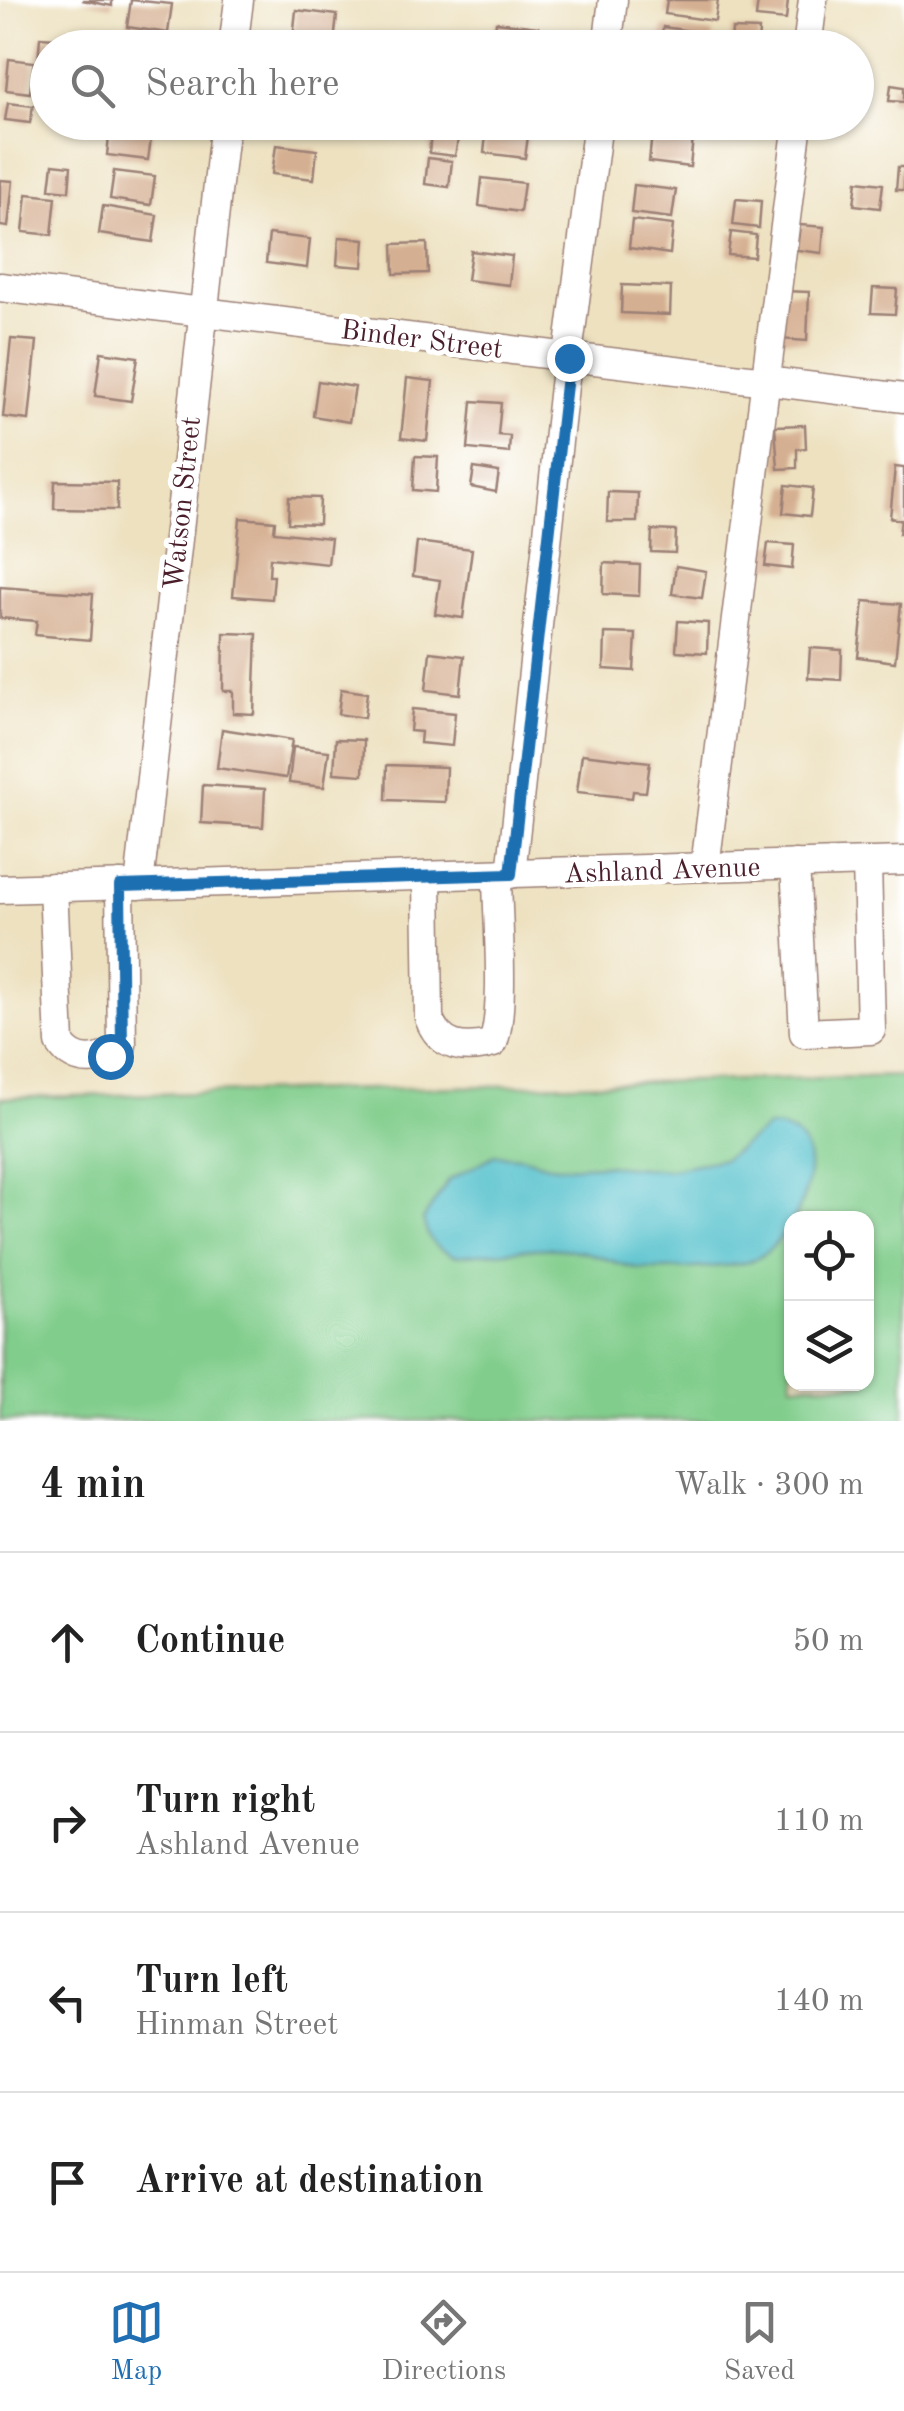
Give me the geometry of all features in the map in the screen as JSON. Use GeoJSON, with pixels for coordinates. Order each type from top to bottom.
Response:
{"type":"FeatureCollection","features":[{"type":"Feature","properties":{"kind":"street"},"geometry":{"type":"LineString","coordinates":[[236,30],[239,0]]}},
{"type":"Feature","properties":{"kind":"street"},"geometry":{"type":"LineString","coordinates":[[609,30],[613,0]]}},
{"type":"Feature","properties":{"kind":"street"},"geometry":{"type":"LineString","coordinates":[[809,30],[812,0]]}},
{"type":"Feature","properties":{"kind":"street","name":"Watson Street"},"geometry":{"type":"LineString","coordinates":[[54,888],[60,1043],[67,1055],[82,1060],[110,1056],[122,1046],[130,885],[223,140]]}},
{"type":"Feature","properties":{"kind":"street"},"geometry":{"type":"LineString","coordinates":[[427,876],[430,1018],[435,1034],[456,1046],[485,1046],[493,1043],[499,1009],[504,874],[596,140]]}},
{"type":"Feature","properties":{"kind":"street"},"geometry":{"type":"LineString","coordinates":[[705,867],[796,140]]}},
{"type":"Feature","properties":{"kind":"street","name":"Binder Street"},"geometry":{"type":"LineString","coordinates":[[0,288],[904,398]]}},
{"type":"Feature","properties":{"kind":"street","name":"Ashland Avenue"},"geometry":{"type":"LineString","coordinates":[[0,889],[904,861]]}},
{"type":"Feature","properties":{"kind":"street"},"geometry":{"type":"LineString","coordinates":[[795,864],[804,1033],[870,1030],[867,862]]}},
{"type":"Feature","properties":{"kind":"green space"},"geometry":{"type":"Polygon","coordinates":[[[904,1076],[904,1421],[0,1421],[0,1098],[904,1076]]]}},
{"type":"Feature","properties":{"kind":"water"},"geometry":{"type":"Polygon","coordinates":[[[768,1127],[792,1132],[805,1147],[809,1167],[806,1191],[798,1211],[784,1211],[784,1233],[763,1254],[744,1263],[646,1269],[563,1249],[455,1256],[433,1243],[423,1220],[448,1181],[495,1155],[521,1157],[555,1167],[605,1165],[666,1170],[724,1159],[768,1127]]]}},
{"type":"Feature","properties":{"kind":"building"},"geometry":{"type":"Polygon","coordinates":[[[82,0],[112,0],[112,6],[82,0]]]}},
{"type":"Feature","properties":{"kind":"building"},"geometry":{"type":"Polygon","coordinates":[[[131,0],[172,4],[168,30],[127,27],[131,0]]]}},
{"type":"Feature","properties":{"kind":"building"},"geometry":{"type":"Polygon","coordinates":[[[667,0],[718,0],[715,21],[665,14],[667,0]]]}},
{"type":"Feature","properties":{"kind":"building"},"geometry":{"type":"Polygon","coordinates":[[[758,0],[788,0],[786,20],[756,17],[758,0]]]}},
{"type":"Feature","properties":{"kind":"building"},"geometry":{"type":"Polygon","coordinates":[[[296,10],[337,15],[335,30],[294,30],[296,10]]]}},
{"type":"Feature","properties":{"kind":"building"},"geometry":{"type":"Polygon","coordinates":[[[496,22],[538,27],[538,30],[495,30],[496,22]]]}},
{"type":"Feature","properties":{"kind":"building"},"geometry":{"type":"Polygon","coordinates":[[[9,59],[30,62],[30,93],[6,90],[9,59]]]}},
{"type":"Feature","properties":{"kind":"building"},"geometry":{"type":"Polygon","coordinates":[[[891,85],[904,87],[904,102],[889,101],[891,85]]]}},
{"type":"Feature","properties":{"kind":"building"},"geometry":{"type":"Polygon","coordinates":[[[8,103],[30,106],[30,123],[5,120],[8,103]]]}},
{"type":"Feature","properties":{"kind":"building"},"geometry":{"type":"Polygon","coordinates":[[[109,140],[151,140],[148,160],[107,155],[109,140]]]}},
{"type":"Feature","properties":{"kind":"building"},"geometry":{"type":"Polygon","coordinates":[[[430,140],[458,140],[455,156],[429,153],[430,140]]]}},
{"type":"Feature","properties":{"kind":"building"},"geometry":{"type":"Polygon","coordinates":[[[485,140],[527,140],[525,158],[484,153],[485,140]]]}},
{"type":"Feature","properties":{"kind":"building"},"geometry":{"type":"Polygon","coordinates":[[[651,140],[693,140],[690,167],[649,162],[651,140]]]}},
{"type":"Feature","properties":{"kind":"building"},"geometry":{"type":"Polygon","coordinates":[[[276,145],[317,150],[314,179],[272,174],[276,145]]]}},
{"type":"Feature","properties":{"kind":"building"},"geometry":{"type":"Polygon","coordinates":[[[428,158],[452,161],[449,187],[425,184],[428,158]]]}},
{"type":"Feature","properties":{"kind":"building"},"geometry":{"type":"Polygon","coordinates":[[[53,164],[71,166],[69,191],[50,189],[53,164]]]}},
{"type":"Feature","properties":{"kind":"building"},"geometry":{"type":"Polygon","coordinates":[[[898,167],[904,167],[904,190],[896,190],[898,167]]]}},
{"type":"Feature","properties":{"kind":"building"},"geometry":{"type":"Polygon","coordinates":[[[114,171],[155,176],[151,205],[110,199],[114,171]]]}},
{"type":"Feature","properties":{"kind":"building"},"geometry":{"type":"Polygon","coordinates":[[[482,178],[524,183],[520,212],[479,206],[482,178]]]}},
{"type":"Feature","properties":{"kind":"building"},"geometry":{"type":"Polygon","coordinates":[[[0,180],[13,181],[8,227],[0,226],[0,180]]]}},
{"type":"Feature","properties":{"kind":"building"},"geometry":{"type":"Polygon","coordinates":[[[857,181],[883,184],[880,208],[854,205],[857,181]]]}},
{"type":"Feature","properties":{"kind":"building"},"geometry":{"type":"Polygon","coordinates":[[[634,185],[676,190],[672,218],[631,213],[634,185]]]}},
{"type":"Feature","properties":{"kind":"building"},"geometry":{"type":"Polygon","coordinates":[[[27,194],[56,197],[52,235],[23,232],[27,194]]]}},
{"type":"Feature","properties":{"kind":"building"},"geometry":{"type":"Polygon","coordinates":[[[736,199],[761,201],[759,228],[733,225],[736,199]]]}},
{"type":"Feature","properties":{"kind":"building"},"geometry":{"type":"Polygon","coordinates":[[[103,206],[157,215],[153,242],[99,234],[103,206]]]}},
{"type":"Feature","properties":{"kind":"building"},"geometry":{"type":"Polygon","coordinates":[[[632,220],[673,225],[670,254],[629,248],[632,220]]]}},
{"type":"Feature","properties":{"kind":"building"},"geometry":{"type":"Polygon","coordinates":[[[800,225],[824,227],[822,253],[797,250],[800,225]]]}},
{"type":"Feature","properties":{"kind":"building"},"geometry":{"type":"Polygon","coordinates":[[[731,232],[756,235],[754,257],[728,255],[731,232]]]}},
{"type":"Feature","properties":{"kind":"building"},"geometry":{"type":"Polygon","coordinates":[[[269,234],[310,239],[307,268],[266,263],[269,234]]]}},
{"type":"Feature","properties":{"kind":"building"},"geometry":{"type":"Polygon","coordinates":[[[339,237],[365,239],[363,267],[337,265],[339,237]]]}},
{"type":"Feature","properties":{"kind":"building"},"geometry":{"type":"Polygon","coordinates":[[[427,243],[428,273],[394,274],[393,244],[427,243]]]}},
{"type":"Feature","properties":{"kind":"building"},"geometry":{"type":"Polygon","coordinates":[[[471,251],[512,256],[509,285],[467,280],[471,251]]]}},
{"type":"Feature","properties":{"kind":"building"},"geometry":{"type":"Polygon","coordinates":[[[622,285],[671,287],[670,315],[621,313],[622,285]]]}},
{"type":"Feature","properties":{"kind":"building"},"geometry":{"type":"Polygon","coordinates":[[[873,288],[897,289],[895,314],[871,313],[873,288]]]}},
{"type":"Feature","properties":{"kind":"building"},"geometry":{"type":"Polygon","coordinates":[[[783,291],[809,292],[807,341],[780,339],[783,291]]]}},
{"type":"Feature","properties":{"kind":"building"},"geometry":{"type":"Polygon","coordinates":[[[11,339],[37,341],[29,420],[3,417],[11,339]]]}},
{"type":"Feature","properties":{"kind":"building"},"geometry":{"type":"Polygon","coordinates":[[[101,352],[138,357],[131,401],[95,396],[101,352]]]}},
{"type":"Feature","properties":{"kind":"building"},"geometry":{"type":"Polygon","coordinates":[[[407,378],[433,381],[427,441],[401,438],[407,378]]]}},
{"type":"Feature","properties":{"kind":"building"},"geometry":{"type":"Polygon","coordinates":[[[318,381],[355,387],[349,422],[313,416],[318,381]]]}},
{"type":"Feature","properties":{"kind":"building"},"geometry":{"type":"Polygon","coordinates":[[[472,401],[501,403],[498,435],[510,436],[509,453],[468,449],[472,401]]]}},
{"type":"Feature","properties":{"kind":"building"},"geometry":{"type":"Polygon","coordinates":[[[805,425],[806,448],[797,449],[797,468],[778,469],[775,426],[805,425]]]}},
{"type":"Feature","properties":{"kind":"building"},"geometry":{"type":"Polygon","coordinates":[[[415,456],[438,457],[436,492],[413,490],[415,456]]]}},
{"type":"Feature","properties":{"kind":"building"},"geometry":{"type":"Polygon","coordinates":[[[895,467],[904,468],[904,534],[899,534],[901,520],[890,518],[895,467]]]}},
{"type":"Feature","properties":{"kind":"building"},"geometry":{"type":"Polygon","coordinates":[[[474,468],[499,472],[496,492],[471,487],[474,468]]]}},
{"type":"Feature","properties":{"kind":"building"},"geometry":{"type":"Polygon","coordinates":[[[55,481],[117,482],[117,510],[54,509],[55,481]]]}},
{"type":"Feature","properties":{"kind":"building"},"geometry":{"type":"Polygon","coordinates":[[[786,485],[813,488],[810,516],[783,513],[786,485]]]}},
{"type":"Feature","properties":{"kind":"building"},"geometry":{"type":"Polygon","coordinates":[[[608,492],[638,493],[637,522],[607,522],[608,492]]]}},
{"type":"Feature","properties":{"kind":"building"},"geometry":{"type":"Polygon","coordinates":[[[289,497],[320,498],[319,524],[288,523],[289,497]]]}},
{"type":"Feature","properties":{"kind":"building"},"geometry":{"type":"Polygon","coordinates":[[[240,518],[275,521],[274,532],[331,538],[328,564],[270,558],[269,576],[274,576],[272,599],[233,596],[240,518]]]}},
{"type":"Feature","properties":{"kind":"building"},"geometry":{"type":"Polygon","coordinates":[[[652,530],[676,531],[675,553],[651,552],[652,530]]]}},
{"type":"Feature","properties":{"kind":"building"},"geometry":{"type":"Polygon","coordinates":[[[417,542],[472,549],[463,618],[435,614],[440,580],[413,576],[417,542]]]}},
{"type":"Feature","properties":{"kind":"building"},"geometry":{"type":"Polygon","coordinates":[[[768,543],[794,545],[792,569],[765,566],[768,543]]]}},
{"type":"Feature","properties":{"kind":"building"},"geometry":{"type":"Polygon","coordinates":[[[604,563],[640,565],[639,596],[603,594],[604,563]]]}},
{"type":"Feature","properties":{"kind":"building"},"geometry":{"type":"Polygon","coordinates":[[[676,566],[706,571],[702,598],[672,594],[676,566]]]}},
{"type":"Feature","properties":{"kind":"building"},"geometry":{"type":"Polygon","coordinates":[[[0,587],[93,594],[90,640],[35,635],[37,621],[0,618],[0,587]]]}},
{"type":"Feature","properties":{"kind":"building"},"geometry":{"type":"Polygon","coordinates":[[[864,601],[901,604],[895,662],[858,657],[864,601]]]}},
{"type":"Feature","properties":{"kind":"building"},"geometry":{"type":"Polygon","coordinates":[[[678,621],[708,623],[707,653],[676,651],[678,621]]]}},
{"type":"Feature","properties":{"kind":"building"},"geometry":{"type":"Polygon","coordinates":[[[224,633],[257,634],[254,714],[233,713],[233,691],[223,691],[224,633]]]}},
{"type":"Feature","properties":{"kind":"building"},"geometry":{"type":"Polygon","coordinates":[[[605,633],[636,634],[634,671],[604,669],[605,633]]]}},
{"type":"Feature","properties":{"kind":"building"},"geometry":{"type":"Polygon","coordinates":[[[810,648],[842,650],[841,680],[808,678],[810,648]]]}},
{"type":"Feature","properties":{"kind":"building"},"geometry":{"type":"Polygon","coordinates":[[[430,652],[464,656],[460,694],[426,690],[430,652]]]}},
{"type":"Feature","properties":{"kind":"building"},"geometry":{"type":"Polygon","coordinates":[[[341,689],[367,693],[364,718],[338,714],[341,689]]]}},
{"type":"Feature","properties":{"kind":"building"},"geometry":{"type":"Polygon","coordinates":[[[412,709],[455,713],[452,746],[420,743],[421,732],[410,731],[412,709]]]}},
{"type":"Feature","properties":{"kind":"building"},"geometry":{"type":"Polygon","coordinates":[[[222,729],[292,740],[286,778],[217,768],[222,729]]]}},
{"type":"Feature","properties":{"kind":"building"},"geometry":{"type":"Polygon","coordinates":[[[336,739],[364,740],[363,775],[334,773],[336,739]]]}},
{"type":"Feature","properties":{"kind":"building"},"geometry":{"type":"Polygon","coordinates":[[[293,747],[329,751],[324,787],[289,783],[293,747]]]}},
{"type":"Feature","properties":{"kind":"building"},"geometry":{"type":"Polygon","coordinates":[[[582,754],[650,762],[646,792],[633,791],[632,798],[577,792],[582,754]]]}},
{"type":"Feature","properties":{"kind":"building"},"geometry":{"type":"Polygon","coordinates":[[[387,765],[446,767],[445,802],[386,800],[387,765]]]}},
{"type":"Feature","properties":{"kind":"building"},"geometry":{"type":"Polygon","coordinates":[[[203,785],[265,789],[263,827],[201,823],[203,785]]]}},
{"type":"Feature","properties":{"kind":"route"},"geometry":{"type":"LineString","coordinates":[[110,1056],[122,1046],[120,886],[511,874],[569,358]]}}]}
